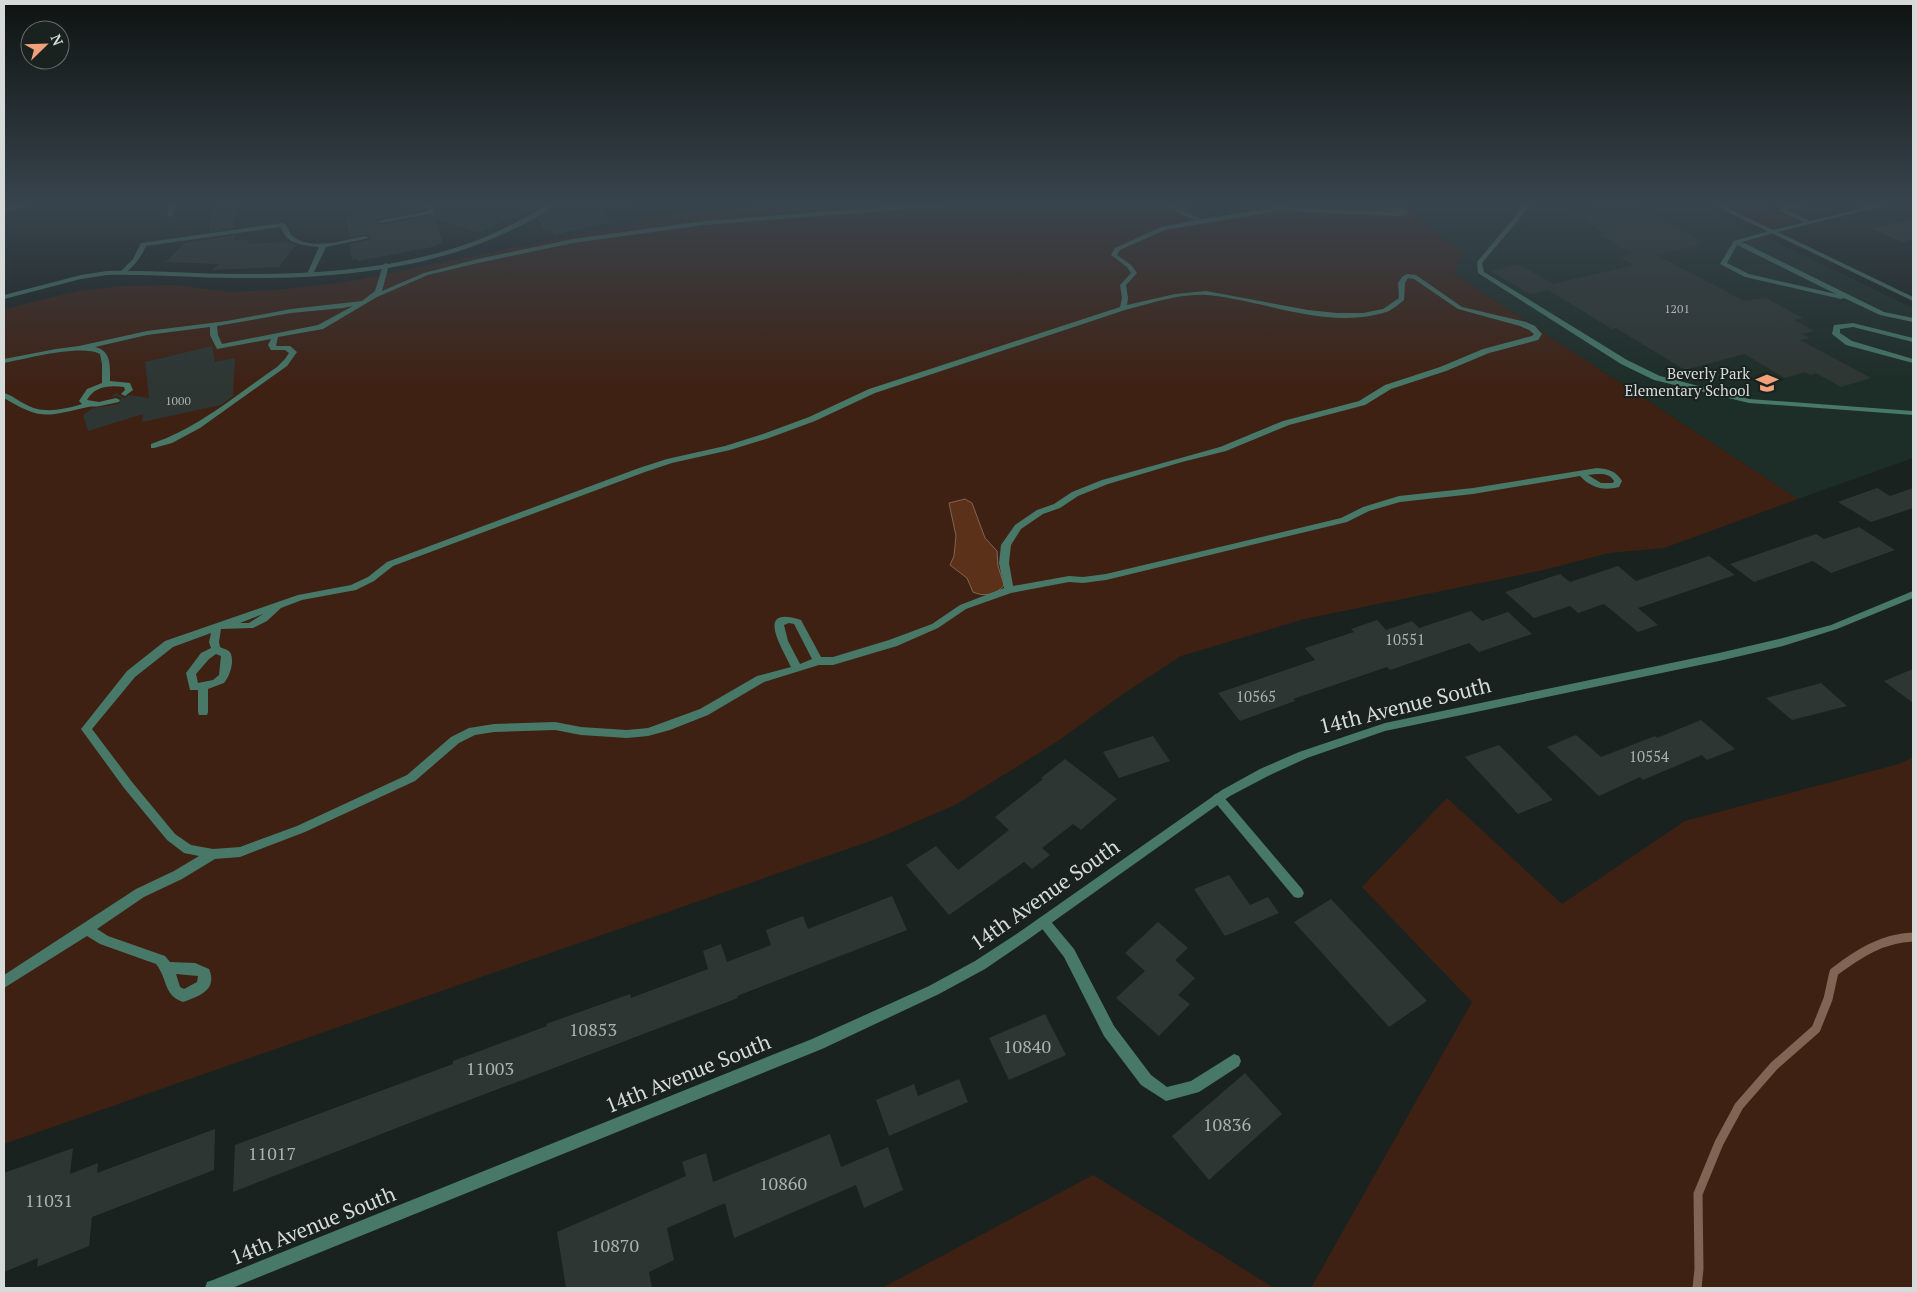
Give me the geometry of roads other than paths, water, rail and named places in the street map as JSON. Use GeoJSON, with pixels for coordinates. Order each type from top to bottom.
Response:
{"type":"FeatureCollection","features":[{"type":"Feature","properties":{"kind":"street"},"geometry":{"type":"LineString","coordinates":[[122,273],[131,264]]}},
{"type":"Feature","properties":{"kind":"street"},"geometry":{"type":"LineString","coordinates":[[310,274],[315,264]]}},
{"type":"Feature","properties":{"kind":"street"},"geometry":{"type":"LineString","coordinates":[[4,297],[80,277],[122,273],[236,276],[310,274],[341,272],[390,264]]}},
{"type":"Feature","properties":{"kind":"street"},"geometry":{"type":"LineString","coordinates":[[4,361],[82,348],[147,333],[213,325],[291,311],[343,306],[375,296],[426,274],[463,264]]}},
{"type":"Feature","properties":{"kind":"street"},"geometry":{"type":"LineString","coordinates":[[1123,308],[1125,298],[1123,285],[1134,272],[1125,264]]}},
{"type":"Feature","properties":{"kind":"street"},"geometry":{"type":"LineString","coordinates":[[1478,264],[1481,273],[1624,362],[1657,378],[1749,401],[1913,413]]}},
{"type":"Feature","properties":{"kind":"street"},"geometry":{"type":"LineString","coordinates":[[1724,264],[1747,276],[1857,301]]}},
{"type":"Feature","properties":{"kind":"street"},"geometry":{"type":"LineString","coordinates":[[1782,264],[1882,314],[1913,320]]}},
{"type":"Feature","properties":{"kind":"street"},"geometry":{"type":"LineString","coordinates":[[1840,264],[1913,299]]}},
{"type":"Feature","properties":{"kind":"street"},"geometry":{"type":"LineString","coordinates":[[213,325],[214,335],[220,347],[320,327],[375,296],[386,265]]}},
{"type":"Feature","properties":{"kind":"street"},"geometry":{"type":"LineString","coordinates":[[1009,590],[1004,563],[1006,545],[1018,527],[1040,512],[1057,506],[1074,494],[1105,482],[1170,462],[1223,449],[1286,424],[1362,403],[1388,387],[1443,369],[1486,351],[1535,338],[1538,334],[1532,328],[1523,324],[1460,308],[1416,277],[1407,276],[1401,284],[1402,299],[1398,304],[1371,314],[1352,315],[1297,310],[1204,293],[1123,308],[872,391],[812,419],[766,436],[727,448],[670,461],[601,484],[390,564],[371,579],[353,588],[301,597],[281,604],[264,619],[250,626],[217,626],[169,644],[131,674],[86,729],[143,804],[171,837],[188,849],[213,854],[240,852],[301,829],[411,778],[455,740],[473,731],[494,728],[555,726],[581,731],[627,734],[648,732],[704,712],[761,679],[818,661],[833,661],[893,643],[935,626],[963,607],[1009,590],[1069,579],[1083,580],[1106,577],[1189,558],[1344,520],[1366,509],[1398,499],[1473,491],[1583,474]]}},
{"type":"Feature","properties":{"kind":"street"},"geometry":{"type":"LineString","coordinates":[[1913,340],[1853,325],[1837,327],[1836,334],[1849,343],[1913,361]]}},
{"type":"Feature","properties":{"kind":"street"},"geometry":{"type":"LineString","coordinates":[[154,446],[168,442],[216,416],[282,366],[293,352],[287,348],[274,348],[272,345],[276,337]]}},
{"type":"Feature","properties":{"kind":"street"},"geometry":{"type":"LineString","coordinates":[[82,348],[102,351],[106,384]]}},
{"type":"Feature","properties":{"kind":"street"},"geometry":{"type":"LineString","coordinates":[[88,404],[83,401],[85,395],[94,388],[106,384],[118,383],[127,385],[129,390],[124,394]]}},
{"type":"Feature","properties":{"kind":"street"},"geometry":{"type":"LineString","coordinates":[[4,395],[29,410],[51,412],[68,410],[88,404],[100,405],[116,400]]}},
{"type":"Feature","properties":{"kind":"street","name":"14th Avenue South"},"geometry":{"type":"LineString","coordinates":[[213,1288],[817,1044],[881,1016],[980,965],[1044,922],[1218,798],[1258,774],[1343,739],[1448,713],[1719,658],[1783,642],[1834,627],[1913,594]]}},
{"type":"Feature","properties":{"kind":"street"},"geometry":{"type":"LineString","coordinates":[[797,669],[791,654],[779,634],[779,623],[788,619],[798,622],[818,661]]}},
{"type":"Feature","properties":{"kind":"street"},"geometry":{"type":"LineString","coordinates":[[216,649],[205,656],[191,673],[194,687],[218,684],[224,676],[226,654],[216,649],[214,642],[217,626]]}},
{"type":"Feature","properties":{"kind":"street"},"geometry":{"type":"LineString","coordinates":[[204,686],[202,692],[204,712]]}},
{"type":"Feature","properties":{"kind":"street"},"geometry":{"type":"LineString","coordinates":[[1218,798],[1298,893]]}},
{"type":"Feature","properties":{"kind":"street"},"geometry":{"type":"LineString","coordinates":[[4,982],[140,893],[178,875],[213,854]]}},
{"type":"Feature","properties":{"kind":"street"},"geometry":{"type":"LineString","coordinates":[[1044,922],[1069,953],[1109,1031],[1146,1080],[1166,1094],[1194,1087],[1234,1061]]}},
{"type":"Feature","properties":{"kind":"street"},"geometry":{"type":"LineString","coordinates":[[87,929],[104,940],[160,960],[167,968]]}},
{"type":"Feature","properties":{"kind":"waterway"},"geometry":{"type":"LineString","coordinates":[[1697,1288],[1699,1269],[1698,1194],[1719,1143],[1739,1106],[1774,1066],[1816,1029],[1828,999],[1834,972],[1871,948],[1891,940],[1913,937]]}},
{"type":"Feature","properties":{"kind":"place","name":"Beverly Park Elementary School"},"geometry":{"type":"Point","coordinates":[1767,383]}}]}
